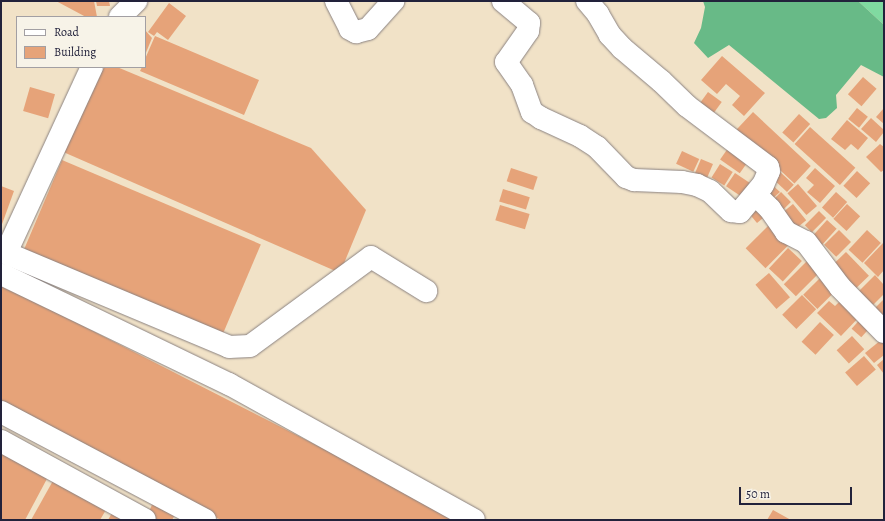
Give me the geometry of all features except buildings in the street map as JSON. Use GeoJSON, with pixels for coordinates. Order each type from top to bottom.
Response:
{"type":"FeatureCollection","features":[{"type":"Feature","properties":{"kind":"street"},"geometry":{"type":"LineString","coordinates":[[121,16],[136,1]]}},
{"type":"Feature","properties":{"kind":"street"},"geometry":{"type":"LineString","coordinates":[[336,1],[350,29],[356,32],[368,29],[393,1]]}},
{"type":"Feature","properties":{"kind":"street"},"geometry":{"type":"LineString","coordinates":[[502,1],[529,23],[528,31],[506,62],[522,85],[532,112],[541,118],[580,136],[597,147],[626,177],[634,180],[682,182],[697,185],[710,191],[731,211],[740,212],[756,195],[768,176],[768,167],[687,106],[661,81],[622,48],[610,35],[598,14],[587,1]]}},
{"type":"Feature","properties":{"kind":"street"},"geometry":{"type":"LineString","coordinates":[[3,259],[92,68]]}},
{"type":"Feature","properties":{"kind":"street"},"geometry":{"type":"LineString","coordinates":[[756,195],[770,209],[786,232],[806,242],[840,287],[884,332]]}},
{"type":"Feature","properties":{"kind":"street"},"geometry":{"type":"LineString","coordinates":[[3,259],[229,347],[250,346],[371,257],[426,291]]}},
{"type":"Feature","properties":{"kind":"street"},"geometry":{"type":"LineString","coordinates":[[3,259],[474,520]]}},
{"type":"Feature","properties":{"kind":"street"},"geometry":{"type":"LineString","coordinates":[[1,412],[205,520]]}},
{"type":"Feature","properties":{"kind":"street"},"geometry":{"type":"LineString","coordinates":[[1,441],[145,520]]}},
{"type":"Feature","properties":{"kind":"green space"},"geometry":{"type":"Polygon","coordinates":[[[703,1],[858,1],[884,25],[884,77],[861,65],[836,95],[837,108],[826,118],[819,119],[729,45],[708,58],[694,43],[701,28],[705,7],[703,1]]]}},
{"type":"Feature","properties":{"kind":"green space"},"geometry":{"type":"Polygon","coordinates":[[[858,1],[884,1],[884,25],[858,1]]]}}]}
